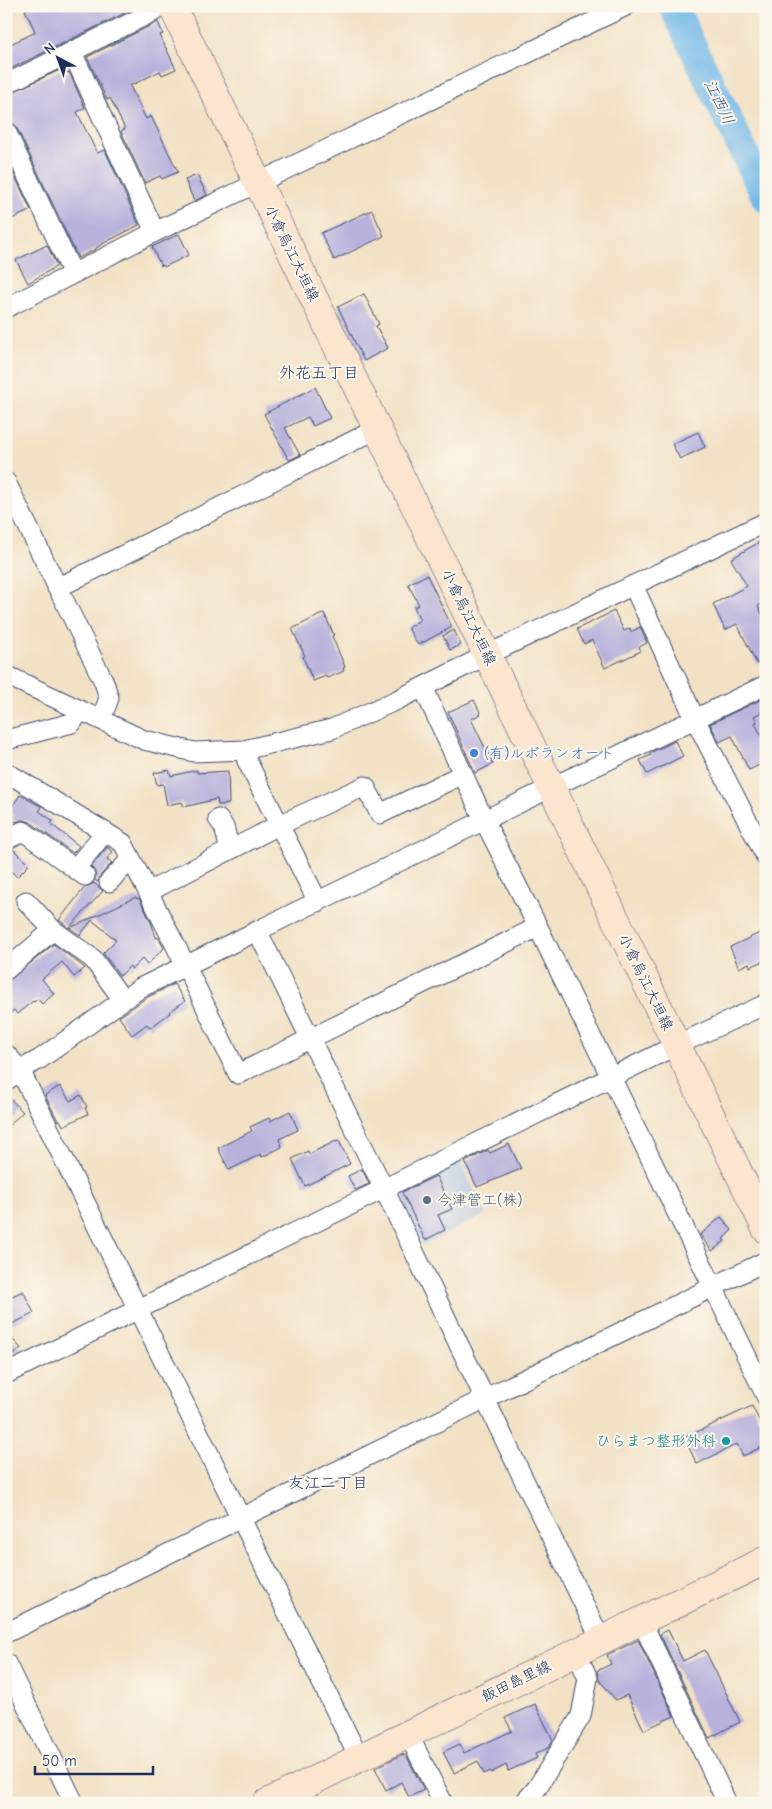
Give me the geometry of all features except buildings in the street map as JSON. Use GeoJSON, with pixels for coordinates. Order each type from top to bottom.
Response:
{"type":"FeatureCollection","features":[{"type":"Feature","properties":{"kind":"main road","name":"小倉烏江大垣線"},"geometry":{"type":"LineString","coordinates":[[172,6],[766,1229]]}},
{"type":"Feature","properties":{"kind":"main road","name":"飯田島里線"},"geometry":{"type":"LineString","coordinates":[[267,1803],[766,1560]]}},
{"type":"Feature","properties":{"kind":"street"},"geometry":{"type":"LineString","coordinates":[[6,84],[164,6]]}},
{"type":"Feature","properties":{"kind":"street"},"geometry":{"type":"LineString","coordinates":[[6,308],[156,232],[626,6]]}},
{"type":"Feature","properties":{"kind":"street"},"geometry":{"type":"LineString","coordinates":[[72,52],[156,232]]}},
{"type":"Feature","properties":{"kind":"street"},"geometry":{"type":"LineString","coordinates":[[6,132],[74,274]]}},
{"type":"Feature","properties":{"kind":"street"},"geometry":{"type":"LineString","coordinates":[[57,588],[378,429]]}},
{"type":"Feature","properties":{"kind":"street"},"geometry":{"type":"LineString","coordinates":[[6,482],[104,682],[109,698],[101,720]]}},
{"type":"Feature","properties":{"kind":"street"},"geometry":{"type":"LineString","coordinates":[[6,675],[144,740],[194,752],[244,750],[332,729],[422,688],[488,654],[766,522]]}},
{"type":"Feature","properties":{"kind":"street"},"geometry":{"type":"LineString","coordinates":[[633,585],[695,719],[766,857]]}},
{"type":"Feature","properties":{"kind":"street"},"geometry":{"type":"LineString","coordinates":[[13,1076],[140,988],[766,685]]}},
{"type":"Feature","properties":{"kind":"street"},"geometry":{"type":"LineString","coordinates":[[422,688],[484,820],[766,1396]]}},
{"type":"Feature","properties":{"kind":"street"},"geometry":{"type":"LineString","coordinates":[[6,740],[72,723],[80,710]]}},
{"type":"Feature","properties":{"kind":"street"},"geometry":{"type":"LineString","coordinates":[[244,750],[247,762],[318,902]]}},
{"type":"Feature","properties":{"kind":"street"},"geometry":{"type":"LineString","coordinates":[[6,772],[123,843],[186,966],[238,1074],[538,927]]}},
{"type":"Feature","properties":{"kind":"street"},"geometry":{"type":"LineString","coordinates":[[148,892],[280,825],[364,786],[380,814],[463,774]]}},
{"type":"Feature","properties":{"kind":"street"},"geometry":{"type":"LineString","coordinates":[[218,819],[224,827],[230,850]]}},
{"type":"Feature","properties":{"kind":"street"},"geometry":{"type":"LineString","coordinates":[[6,840],[24,831],[80,873],[104,832]]}},
{"type":"Feature","properties":{"kind":"street"},"geometry":{"type":"LineString","coordinates":[[109,882],[131,859]]}},
{"type":"Feature","properties":{"kind":"street"},"geometry":{"type":"LineString","coordinates":[[26,901],[54,930],[93,959],[123,1000]]}},
{"type":"Feature","properties":{"kind":"street"},"geometry":{"type":"LineString","coordinates":[[6,970],[54,930]]}},
{"type":"Feature","properties":{"kind":"street"},"geometry":{"type":"LineString","coordinates":[[258,932],[602,1640]]}},
{"type":"Feature","properties":{"kind":"street"},"geometry":{"type":"LineString","coordinates":[[6,1374],[677,1045],[766,1004]]}},
{"type":"Feature","properties":{"kind":"street"},"geometry":{"type":"LineString","coordinates":[[6,1054],[13,1076],[138,1308],[359,1758]]}},
{"type":"Feature","properties":{"kind":"street"},"geometry":{"type":"LineString","coordinates":[[6,1633],[766,1262]]}},
{"type":"Feature","properties":{"kind":"street"},"geometry":{"type":"LineString","coordinates":[[641,1620],[727,1803]]}},
{"type":"Feature","properties":{"kind":"street"},"geometry":{"type":"LineString","coordinates":[[524,1803],[537,1788],[581,1716],[588,1678],[576,1652]]}},
{"type":"Feature","properties":{"kind":"street"},"geometry":{"type":"LineString","coordinates":[[6,1662],[74,1803]]}},
{"type":"Feature","properties":{"kind":"street"},"geometry":{"type":"LineString","coordinates":[[408,1734],[443,1803]]}},
{"type":"Feature","properties":{"kind":"shaded area"},"geometry":{"type":"Polygon","coordinates":[[[459,1160],[486,1214],[423,1245],[397,1190],[459,1160]]]}},
{"type":"Feature","properties":{"kind":"waterway","name":"江西川"},"geometry":{"type":"LineString","coordinates":[[673,6],[766,198]]}},
{"type":"Feature","properties":{"kind":"place","name":"(有)ルボランオート"},"geometry":{"type":"Point","coordinates":[474,753]}},
{"type":"Feature","properties":{"kind":"place","name":"今津管工(株)"},"geometry":{"type":"Point","coordinates":[427,1200]}},
{"type":"Feature","properties":{"kind":"place","name":"ひらまつ整形外科"},"geometry":{"type":"Point","coordinates":[726,1441]}},
{"type":"Feature","properties":{"kind":"district","name":"外花五丁目"},"geometry":{"type":"Point","coordinates":[319,373]}},
{"type":"Feature","properties":{"kind":"district","name":"友江二丁目"},"geometry":{"type":"Point","coordinates":[328,1483]}}]}
